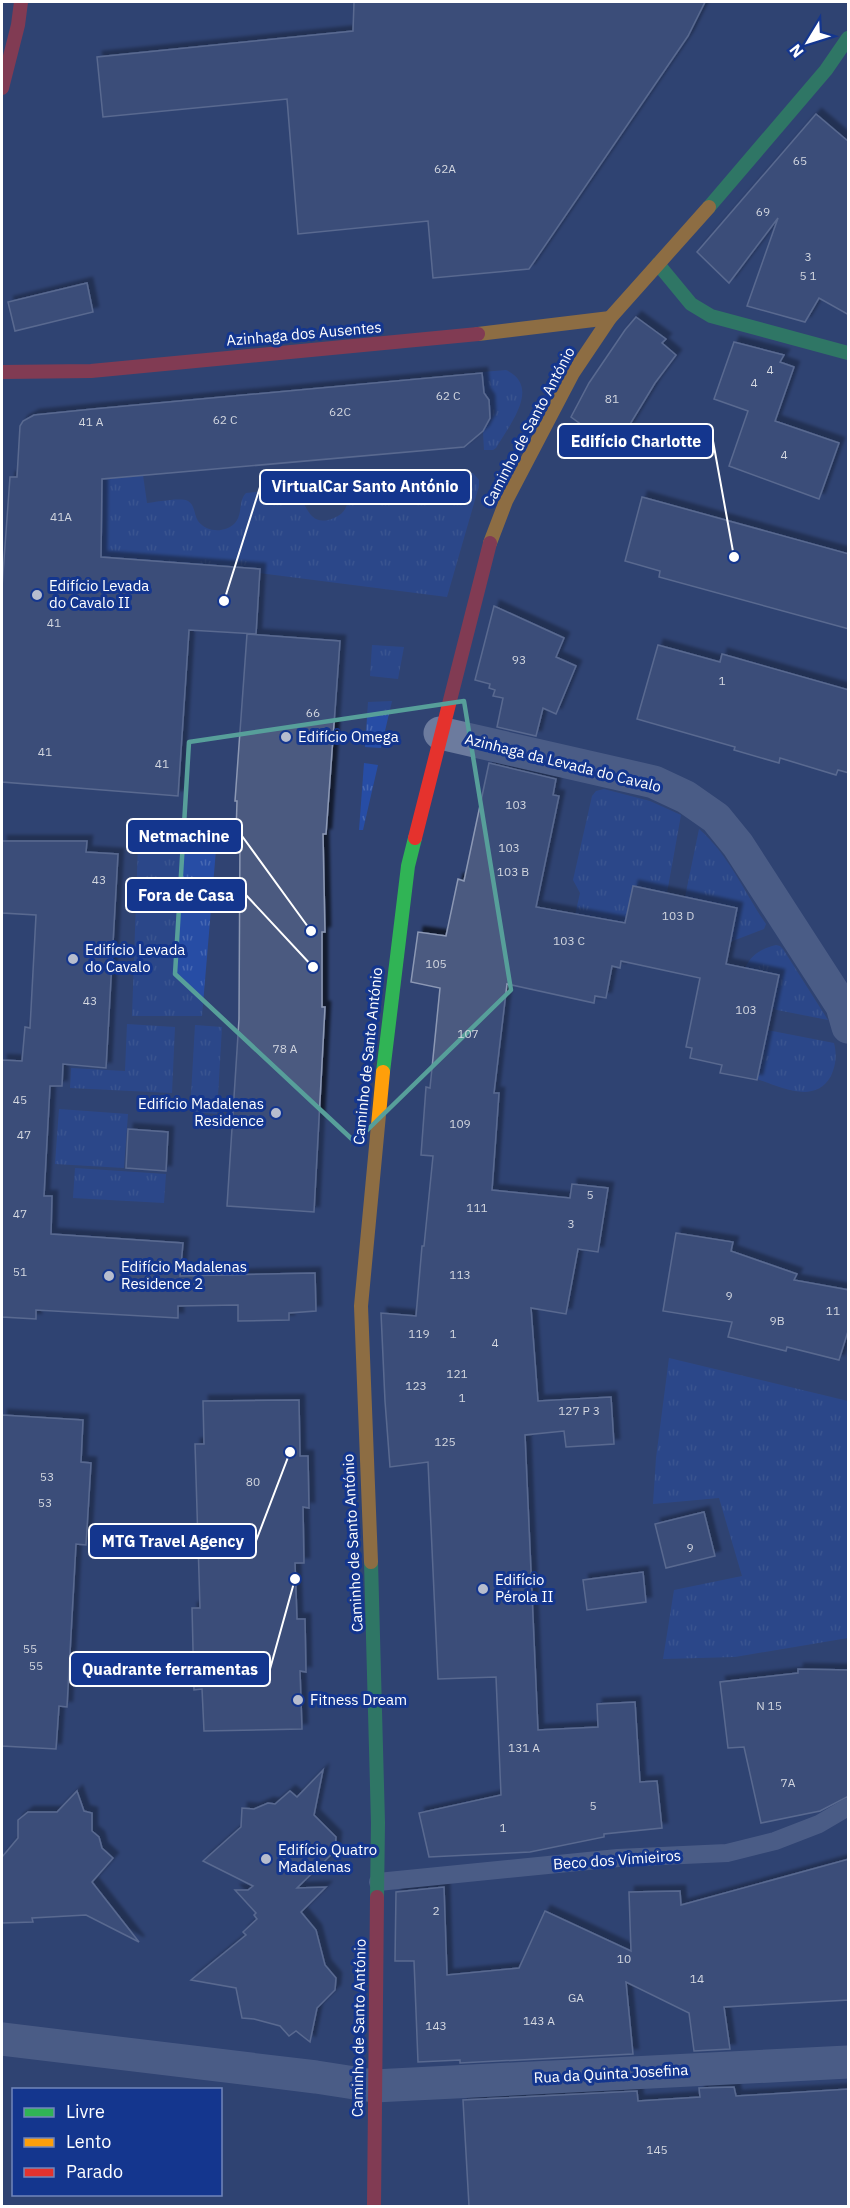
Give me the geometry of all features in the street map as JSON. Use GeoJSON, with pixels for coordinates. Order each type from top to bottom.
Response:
{"type":"FeatureCollection","features":[{"type":"Feature","properties":{"kind":"street"},"geometry":{"type":"LineString","coordinates":[[2,88],[18,25],[21,2]]}},
{"type":"Feature","properties":{"kind":"street"},"geometry":{"type":"LineString","coordinates":[[18,25],[29,2]]}},
{"type":"Feature","properties":{"kind":"street","name":"Caminho de Santo António"},"geometry":{"type":"LineString","coordinates":[[374,2206],[378,1882],[375,1667],[361,1306],[387,1024],[408,866],[492,536],[506,501],[573,373],[610,318],[826,70],[849,38]]}},
{"type":"Feature","properties":{"kind":"street"},"geometry":{"type":"LineString","coordinates":[[658,264],[691,304],[711,316],[849,352]]}},
{"type":"Feature","properties":{"kind":"street","name":"Azinhaga dos Ausentes"},"geometry":{"type":"LineString","coordinates":[[2,372],[91,371],[471,335],[610,318]]}},
{"type":"Feature","properties":{"kind":"street","name":"Azinhaga da Levada do Cavalo"},"geometry":{"type":"LineString","coordinates":[[440,733],[654,782],[686,797],[716,818],[738,845],[790,923],[842,1006],[849,1028]]}},
{"type":"Feature","properties":{"kind":"street","name":"Rua da Quinta Josefina"},"geometry":{"type":"LineString","coordinates":[[2,2039],[304,2075],[374,2086],[849,2062]]}},
{"type":"Feature","properties":{"kind":"lane","name":"Beco dos Vimieiros"},"geometry":{"type":"LineString","coordinates":[[378,1882],[618,1858],[727,1853],[775,1841],[819,1824],[849,1807]]}},
{"type":"Feature","properties":{"kind":"highlighted area"},"geometry":{"type":"Polygon","coordinates":[[[464,701],[511,990],[355,1142],[175,974],[189,742],[464,701]]]}},
{"type":"Feature","properties":{"kind":"green space"},"geometry":{"type":"Polygon","coordinates":[[[506,370],[516,377],[521,386],[522,396],[519,407],[496,448],[484,450],[483,432],[490,418],[489,399],[484,393],[483,372],[506,370]]]}},
{"type":"Feature","properties":{"kind":"green space"},"geometry":{"type":"Polygon","coordinates":[[[152,404],[158,474],[143,475],[147,503],[188,501],[198,521],[211,530],[226,529],[235,523],[246,493],[291,489],[297,493],[312,516],[317,520],[325,521],[342,513],[348,503],[349,490],[357,484],[473,473],[479,480],[479,486],[447,597],[259,573],[101,557],[102,479],[152,404]]]}},
{"type":"Feature","properties":{"kind":"green space"},"geometry":{"type":"Polygon","coordinates":[[[372,645],[404,647],[398,679],[370,676],[372,645]]]}},
{"type":"Feature","properties":{"kind":"green space"},"geometry":{"type":"Polygon","coordinates":[[[392,701],[381,748],[365,747],[368,702],[392,701]]]}},
{"type":"Feature","properties":{"kind":"green space"},"geometry":{"type":"Polygon","coordinates":[[[364,763],[378,765],[363,830],[359,830],[364,763]]]}},
{"type":"Feature","properties":{"kind":"green space"},"geometry":{"type":"Polygon","coordinates":[[[604,789],[650,801],[681,815],[667,893],[633,886],[624,931],[575,915],[580,893],[573,880],[592,796],[596,791],[604,789]]]}},
{"type":"Feature","properties":{"kind":"green space"},"geometry":{"type":"Polygon","coordinates":[[[699,829],[728,862],[766,924],[764,929],[730,942],[736,908],[685,897],[699,829]]]}},
{"type":"Feature","properties":{"kind":"green space"},"geometry":{"type":"Polygon","coordinates":[[[217,838],[202,1016],[132,1016],[138,844],[217,838]]]}},
{"type":"Feature","properties":{"kind":"green space"},"geometry":{"type":"Polygon","coordinates":[[[776,945],[783,949],[828,1020],[772,1009],[779,975],[745,968],[758,953],[776,945]]]}},
{"type":"Feature","properties":{"kind":"green space"},"geometry":{"type":"Polygon","coordinates":[[[127,1024],[175,1027],[172,1093],[70,1088],[71,1068],[125,1071],[127,1024]]]}},
{"type":"Feature","properties":{"kind":"green space"},"geometry":{"type":"Polygon","coordinates":[[[195,1025],[222,1027],[217,1114],[190,1112],[195,1025]]]}},
{"type":"Feature","properties":{"kind":"green space"},"geometry":{"type":"Polygon","coordinates":[[[767,1030],[834,1043],[836,1056],[834,1068],[824,1085],[807,1092],[786,1089],[757,1079],[767,1030]]]}},
{"type":"Feature","properties":{"kind":"green space"},"geometry":{"type":"Polygon","coordinates":[[[59,1109],[128,1114],[124,1168],[55,1164],[59,1109]]]}},
{"type":"Feature","properties":{"kind":"green space"},"geometry":{"type":"Polygon","coordinates":[[[75,1168],[166,1174],[164,1203],[73,1198],[75,1168]]]}},
{"type":"Feature","properties":{"kind":"green space"},"geometry":{"type":"Polygon","coordinates":[[[669,1358],[848,1401],[848,1638],[735,1657],[663,1659],[674,1590],[742,1576],[719,1498],[653,1504],[656,1458],[669,1358]]]}},
{"type":"Feature","properties":{"kind":"building"},"geometry":{"type":"Polygon","coordinates":[[[354,2],[705,2],[688,36],[529,269],[433,278],[428,221],[298,234],[287,99],[103,117],[97,57],[353,31],[354,2]]]}},
{"type":"Feature","properties":{"kind":"building"},"geometry":{"type":"Polygon","coordinates":[[[816,114],[849,142],[849,315],[819,298],[805,322],[747,306],[778,218],[729,283],[697,252],[816,114]]]}},
{"type":"Feature","properties":{"kind":"building"},"geometry":{"type":"Polygon","coordinates":[[[87,283],[93,312],[15,331],[8,302],[87,283]]]}},
{"type":"Feature","properties":{"kind":"building"},"geometry":{"type":"Polygon","coordinates":[[[636,317],[666,339],[662,343],[676,355],[655,383],[615,449],[571,417],[589,383],[636,317]]]}},
{"type":"Feature","properties":{"kind":"building"},"geometry":{"type":"Polygon","coordinates":[[[734,342],[784,355],[780,362],[794,367],[775,421],[839,443],[819,499],[729,466],[748,411],[714,399],[734,342]]]}},
{"type":"Feature","properties":{"kind":"building"},"geometry":{"type":"Polygon","coordinates":[[[482,373],[484,393],[489,400],[490,418],[483,431],[464,447],[102,479],[101,557],[260,569],[256,634],[189,630],[178,796],[2,782],[2,587],[10,477],[17,477],[20,426],[23,421],[34,415],[482,373]]]}},
{"type":"Feature","properties":{"kind":"building"},"geometry":{"type":"Polygon","coordinates":[[[642,497],[849,554],[849,629],[659,577],[660,571],[625,561],[642,497]]]}},
{"type":"Feature","properties":{"kind":"building"},"geometry":{"type":"Polygon","coordinates":[[[494,606],[564,638],[556,657],[576,666],[556,714],[543,708],[536,736],[497,727],[503,698],[493,696],[495,690],[489,688],[490,684],[475,680],[494,606]]]}},
{"type":"Feature","properties":{"kind":"building"},"geometry":{"type":"Polygon","coordinates":[[[247,634],[340,641],[326,834],[323,834],[325,932],[322,932],[322,1007],[325,1007],[314,1212],[227,1206],[239,1019],[240,836],[236,835],[237,801],[235,801],[247,634]]]}},
{"type":"Feature","properties":{"kind":"building"},"geometry":{"type":"Polygon","coordinates":[[[658,645],[720,662],[722,654],[849,690],[849,773],[838,770],[836,775],[780,758],[779,763],[734,750],[735,747],[637,719],[658,645]]]}},
{"type":"Feature","properties":{"kind":"building"},"geometry":{"type":"Polygon","coordinates":[[[489,763],[556,779],[553,795],[559,796],[536,907],[625,923],[633,886],[737,908],[726,964],[779,975],[757,1080],[720,1073],[722,1065],[690,1058],[692,1048],[686,1047],[700,978],[621,961],[620,968],[612,966],[606,998],[595,996],[594,1003],[507,984],[494,1093],[499,1093],[492,1190],[570,1198],[572,1184],[608,1188],[598,1252],[578,1249],[566,1314],[531,1308],[538,1401],[611,1397],[614,1444],[566,1447],[564,1431],[525,1435],[538,1730],[598,1727],[597,1704],[635,1702],[640,1782],[657,1781],[662,1828],[604,1834],[604,1837],[530,1852],[429,1857],[419,1813],[501,1795],[496,1677],[438,1679],[428,1462],[390,1467],[381,1313],[416,1316],[433,1156],[421,1155],[426,1087],[430,1088],[440,988],[411,982],[418,932],[446,936],[458,879],[464,881],[489,763]]]}},
{"type":"Feature","properties":{"kind":"building"},"geometry":{"type":"Polygon","coordinates":[[[2,841],[87,841],[86,852],[118,854],[106,1068],[63,1064],[62,1086],[50,1086],[44,1196],[52,1196],[51,1234],[183,1243],[180,1276],[315,1273],[316,1311],[289,1313],[289,1320],[238,1321],[238,1305],[178,1306],[178,1318],[36,1310],[36,1319],[2,1317],[2,1060],[22,1061],[25,1027],[30,1028],[36,915],[2,913],[2,841]]]}},
{"type":"Feature","properties":{"kind":"building"},"geometry":{"type":"Polygon","coordinates":[[[128,1129],[168,1132],[166,1171],[126,1168],[128,1129]]]}},
{"type":"Feature","properties":{"kind":"building"},"geometry":{"type":"Polygon","coordinates":[[[676,1233],[733,1242],[731,1251],[797,1274],[794,1280],[849,1290],[849,1328],[839,1360],[787,1347],[786,1351],[728,1337],[732,1322],[663,1311],[676,1233]]]}},
{"type":"Feature","properties":{"kind":"building"},"geometry":{"type":"Polygon","coordinates":[[[299,1400],[300,1456],[308,1456],[309,1508],[303,1507],[304,1563],[295,1563],[297,1619],[305,1619],[306,1672],[300,1671],[302,1729],[204,1731],[202,1689],[194,1690],[192,1608],[200,1608],[195,1444],[204,1444],[203,1401],[299,1400]]]}},
{"type":"Feature","properties":{"kind":"building"},"geometry":{"type":"Polygon","coordinates":[[[2,1415],[83,1420],[81,1462],[91,1463],[86,1545],[76,1544],[67,1707],[59,1706],[56,1749],[2,1746],[2,1415]]]}},
{"type":"Feature","properties":{"kind":"building"},"geometry":{"type":"Polygon","coordinates":[[[704,1512],[715,1556],[666,1568],[655,1524],[704,1512]]]}},
{"type":"Feature","properties":{"kind":"building"},"geometry":{"type":"Polygon","coordinates":[[[643,1572],[646,1602],[587,1610],[583,1580],[643,1572]]]}},
{"type":"Feature","properties":{"kind":"building"},"geometry":{"type":"Polygon","coordinates":[[[798,1669],[849,1670],[849,1796],[820,1811],[761,1823],[744,1747],[728,1748],[720,1682],[798,1673],[798,1669]]]}},
{"type":"Feature","properties":{"kind":"building"},"geometry":{"type":"Polygon","coordinates":[[[323,1770],[314,1815],[336,1837],[335,1851],[297,1888],[326,1887],[301,1912],[316,1930],[325,1965],[336,1978],[335,1990],[317,2008],[310,2042],[296,2031],[289,2036],[280,2026],[242,2018],[236,1988],[191,1980],[246,1935],[243,1932],[257,1919],[254,1915],[256,1913],[235,1890],[248,1890],[253,1886],[203,1861],[241,1827],[242,1808],[254,1809],[268,1803],[275,1804],[290,1791],[297,1797],[323,1770]]]}},
{"type":"Feature","properties":{"kind":"building"},"geometry":{"type":"Polygon","coordinates":[[[77,1791],[84,1811],[92,1813],[92,1831],[99,1837],[102,1848],[113,1858],[92,1882],[139,1942],[86,1915],[32,1918],[33,1922],[2,1923],[2,1857],[18,1838],[18,1820],[28,1812],[57,1812],[77,1791]]]}},
{"type":"Feature","properties":{"kind":"building"},"geometry":{"type":"Polygon","coordinates":[[[849,1859],[849,2000],[724,2007],[730,2049],[694,2051],[689,2013],[626,1982],[633,2054],[460,2063],[460,2060],[418,2062],[414,1961],[395,1961],[396,1892],[444,1887],[447,1975],[519,1968],[545,1911],[631,1951],[629,1892],[680,1891],[681,1905],[849,1859]]]}},
{"type":"Feature","properties":{"kind":"building"},"geometry":{"type":"Polygon","coordinates":[[[734,2087],[736,2096],[849,2089],[849,2206],[469,2206],[463,2100],[637,2091],[638,2101],[700,2097],[699,2088],[734,2087]]]}},
{"type":"Feature","properties":{"kind":"traffic: fast"},"geometry":{"type":"LineString","coordinates":[[709,207],[826,70],[848,38]]}},
{"type":"Feature","properties":{"kind":"traffic: fast"},"geometry":{"type":"LineString","coordinates":[[658,264],[691,304],[711,316],[848,353]]}},
{"type":"Feature","properties":{"kind":"traffic: fast"},"geometry":{"type":"LineString","coordinates":[[383,1072],[408,866],[415,838]]}},
{"type":"Feature","properties":{"kind":"traffic: fast"},"geometry":{"type":"LineString","coordinates":[[371,1562],[378,1823],[377,1897]]}},
{"type":"Feature","properties":{"kind":"traffic: slow"},"geometry":{"type":"LineString","coordinates":[[490,543],[506,501],[573,373],[610,318],[709,207]]}},
{"type":"Feature","properties":{"kind":"traffic: slow"},"geometry":{"type":"LineString","coordinates":[[478,334],[610,318]]}},
{"type":"Feature","properties":{"kind":"traffic: slow"},"geometry":{"type":"LineString","coordinates":[[371,1562],[361,1306],[383,1072]]}},
{"type":"Feature","properties":{"kind":"traffic: jam"},"geometry":{"type":"LineString","coordinates":[[2,88],[18,25],[21,2]]}},
{"type":"Feature","properties":{"kind":"traffic: jam"},"geometry":{"type":"LineString","coordinates":[[2,372],[91,371],[478,334]]}},
{"type":"Feature","properties":{"kind":"traffic: jam"},"geometry":{"type":"LineString","coordinates":[[415,838],[490,543]]}},
{"type":"Feature","properties":{"kind":"traffic: jam"},"geometry":{"type":"LineString","coordinates":[[374,2206],[377,1897]]}},
{"type":"Feature","properties":{"kind":"place","name":"Edifício Charlotte"},"geometry":{"type":"Point","coordinates":[734,557]}},
{"type":"Feature","properties":{"kind":"place","name":"Edifício Levada do Cavalo II"},"geometry":{"type":"Point","coordinates":[37,595]}},
{"type":"Feature","properties":{"kind":"place","name":"VirtualCar Santo António"},"geometry":{"type":"Point","coordinates":[224,601]}},
{"type":"Feature","properties":{"kind":"place","name":"Edifício Omega"},"geometry":{"type":"Point","coordinates":[286,737]}},
{"type":"Feature","properties":{"kind":"place","name":"Netmachine"},"geometry":{"type":"Point","coordinates":[311,931]}},
{"type":"Feature","properties":{"kind":"place","name":"Edifício Levada do Cavalo"},"geometry":{"type":"Point","coordinates":[73,959]}},
{"type":"Feature","properties":{"kind":"place","name":"Fora de Casa"},"geometry":{"type":"Point","coordinates":[313,967]}},
{"type":"Feature","properties":{"kind":"place","name":"Edifício Madalenas Residence"},"geometry":{"type":"Point","coordinates":[276,1113]}},
{"type":"Feature","properties":{"kind":"place","name":"Edifício Madalenas Residence 2"},"geometry":{"type":"Point","coordinates":[109,1276]}},
{"type":"Feature","properties":{"kind":"place","name":"MTG Travel Agency"},"geometry":{"type":"Point","coordinates":[290,1452]}},
{"type":"Feature","properties":{"kind":"place","name":"Quadrante ferramentas"},"geometry":{"type":"Point","coordinates":[295,1579]}},
{"type":"Feature","properties":{"kind":"place","name":"Edifício Pérola II"},"geometry":{"type":"Point","coordinates":[483,1589]}},
{"type":"Feature","properties":{"kind":"place","name":"Fitness Dream"},"geometry":{"type":"Point","coordinates":[298,1700]}},
{"type":"Feature","properties":{"kind":"place","name":"Edifício Quatro Madalenas"},"geometry":{"type":"Point","coordinates":[266,1859]}}]}
